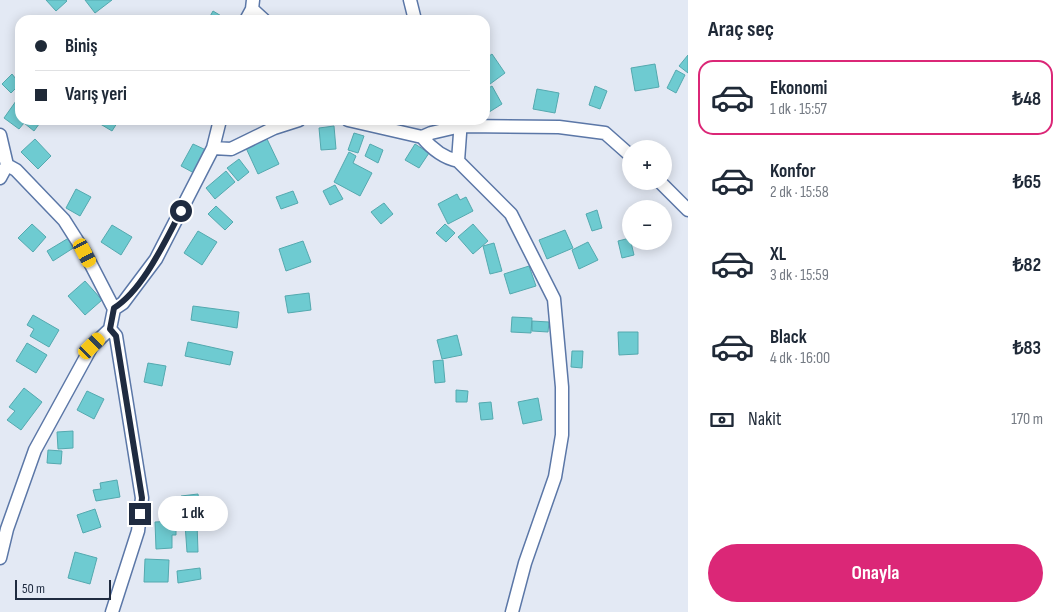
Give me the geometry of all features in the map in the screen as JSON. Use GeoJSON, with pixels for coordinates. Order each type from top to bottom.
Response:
{"type":"FeatureCollection","features":[{"type":"Feature","properties":{"kind":"street"},"geometry":{"type":"LineString","coordinates":[[410,0],[414,15]]}},
{"type":"Feature","properties":{"kind":"street"},"geometry":{"type":"LineString","coordinates":[[490,124],[559,127],[605,133],[622,148]]}},
{"type":"Feature","properties":{"kind":"street"},"geometry":{"type":"LineString","coordinates":[[114,308],[123,303],[156,259],[213,148],[219,125]]}},
{"type":"Feature","properties":{"kind":"street"},"geometry":{"type":"LineString","coordinates":[[213,148],[231,149],[283,125]]}},
{"type":"Feature","properties":{"kind":"street"},"geometry":{"type":"LineString","coordinates":[[370,125],[422,137],[455,125]]}},
{"type":"Feature","properties":{"kind":"street"},"geometry":{"type":"LineString","coordinates":[[458,161],[461,125]]}},
{"type":"Feature","properties":{"kind":"street"},"geometry":{"type":"LineString","coordinates":[[0,135],[7,165],[0,178]]}},
{"type":"Feature","properties":{"kind":"street"},"geometry":{"type":"LineString","coordinates":[[422,137],[429,146],[449,159],[458,161],[511,214],[554,300],[562,387],[562,435],[555,477],[524,563],[512,612]]}},
{"type":"Feature","properties":{"kind":"street"},"geometry":{"type":"LineString","coordinates":[[0,558],[7,529],[35,450],[92,346],[110,329],[114,308],[85,253],[64,220],[16,170],[7,165]]}},
{"type":"Feature","properties":{"kind":"street"},"geometry":{"type":"LineString","coordinates":[[668,190],[688,210]]}},
{"type":"Feature","properties":{"kind":"street"},"geometry":{"type":"LineString","coordinates":[[110,329],[116,336],[142,498],[138,531],[112,612]]}},
{"type":"Feature","properties":{"kind":"building"},"geometry":{"type":"Polygon","coordinates":[[[46,0],[66,0],[67,1],[56,11],[46,0]]]}},
{"type":"Feature","properties":{"kind":"building"},"geometry":{"type":"Polygon","coordinates":[[[85,0],[112,0],[95,13],[85,0]]]}},
{"type":"Feature","properties":{"kind":"building"},"geometry":{"type":"Polygon","coordinates":[[[213,11],[220,15],[211,15],[213,11]]]}},
{"type":"Feature","properties":{"kind":"building"},"geometry":{"type":"Polygon","coordinates":[[[492,54],[505,73],[490,84],[490,55],[492,54]]]}},
{"type":"Feature","properties":{"kind":"building"},"geometry":{"type":"Polygon","coordinates":[[[688,55],[688,73],[679,66],[688,55]]]}},
{"type":"Feature","properties":{"kind":"building"},"geometry":{"type":"Polygon","coordinates":[[[655,64],[659,87],[635,91],[631,68],[655,64]]]}},
{"type":"Feature","properties":{"kind":"building"},"geometry":{"type":"Polygon","coordinates":[[[676,70],[685,75],[676,93],[667,88],[676,70]]]}},
{"type":"Feature","properties":{"kind":"building"},"geometry":{"type":"Polygon","coordinates":[[[12,74],[15,78],[15,89],[11,93],[2,84],[12,74]]]}},
{"type":"Feature","properties":{"kind":"building"},"geometry":{"type":"Polygon","coordinates":[[[492,86],[502,104],[490,112],[490,87],[492,86]]]}},
{"type":"Feature","properties":{"kind":"building"},"geometry":{"type":"Polygon","coordinates":[[[595,86],[607,91],[600,109],[589,105],[595,86]]]}},
{"type":"Feature","properties":{"kind":"building"},"geometry":{"type":"Polygon","coordinates":[[[537,89],[559,93],[555,113],[533,109],[537,89]]]}},
{"type":"Feature","properties":{"kind":"building"},"geometry":{"type":"Polygon","coordinates":[[[15,102],[15,125],[22,125],[19,129],[4,118],[15,102]]]}},
{"type":"Feature","properties":{"kind":"building"},"geometry":{"type":"Polygon","coordinates":[[[26,125],[38,125],[34,131],[26,125]]]}},
{"type":"Feature","properties":{"kind":"building"},"geometry":{"type":"Polygon","coordinates":[[[102,125],[116,125],[112,131],[102,125]]]}},
{"type":"Feature","properties":{"kind":"building"},"geometry":{"type":"Polygon","coordinates":[[[334,126],[336,149],[321,150],[319,128],[334,126]]]}},
{"type":"Feature","properties":{"kind":"building"},"geometry":{"type":"Polygon","coordinates":[[[354,133],[364,136],[358,153],[348,150],[354,133]]]}},
{"type":"Feature","properties":{"kind":"building"},"geometry":{"type":"Polygon","coordinates":[[[35,139],[51,156],[38,169],[21,152],[35,139]]]}},
{"type":"Feature","properties":{"kind":"building"},"geometry":{"type":"Polygon","coordinates":[[[267,139],[279,164],[258,174],[246,148],[267,139]]]}},
{"type":"Feature","properties":{"kind":"building"},"geometry":{"type":"Polygon","coordinates":[[[193,144],[206,150],[194,173],[181,166],[193,144]]]}},
{"type":"Feature","properties":{"kind":"building"},"geometry":{"type":"Polygon","coordinates":[[[370,144],[383,150],[378,163],[365,156],[370,144]]]}},
{"type":"Feature","properties":{"kind":"building"},"geometry":{"type":"Polygon","coordinates":[[[415,144],[429,153],[419,168],[405,160],[415,144]]]}},
{"type":"Feature","properties":{"kind":"building"},"geometry":{"type":"Polygon","coordinates":[[[349,152],[356,156],[353,163],[372,173],[360,196],[334,182],[349,152]]]}},
{"type":"Feature","properties":{"kind":"building"},"geometry":{"type":"Polygon","coordinates":[[[239,159],[249,172],[238,181],[227,168],[239,159]]]}},
{"type":"Feature","properties":{"kind":"building"},"geometry":{"type":"Polygon","coordinates":[[[226,171],[235,182],[215,199],[206,188],[226,171]]]}},
{"type":"Feature","properties":{"kind":"building"},"geometry":{"type":"Polygon","coordinates":[[[335,185],[343,199],[330,205],[323,191],[335,185]]]}},
{"type":"Feature","properties":{"kind":"building"},"geometry":{"type":"Polygon","coordinates":[[[76,189],[91,197],[80,216],[66,208],[76,189]]]}},
{"type":"Feature","properties":{"kind":"building"},"geometry":{"type":"Polygon","coordinates":[[[293,191],[298,203],[281,209],[276,197],[293,191]]]}},
{"type":"Feature","properties":{"kind":"building"},"geometry":{"type":"Polygon","coordinates":[[[457,194],[460,200],[466,197],[473,211],[448,224],[438,204],[457,194]]]}},
{"type":"Feature","properties":{"kind":"building"},"geometry":{"type":"Polygon","coordinates":[[[384,203],[393,214],[381,224],[371,212],[384,203]]]}},
{"type":"Feature","properties":{"kind":"building"},"geometry":{"type":"Polygon","coordinates":[[[216,206],[233,222],[225,230],[208,214],[216,206]]]}},
{"type":"Feature","properties":{"kind":"building"},"geometry":{"type":"Polygon","coordinates":[[[597,210],[602,228],[592,231],[586,214],[597,210]]]}},
{"type":"Feature","properties":{"kind":"building"},"geometry":{"type":"Polygon","coordinates":[[[32,224],[46,237],[33,252],[18,238],[32,224]]]}},
{"type":"Feature","properties":{"kind":"building"},"geometry":{"type":"Polygon","coordinates":[[[445,224],[455,233],[446,242],[436,233],[445,224]]]}},
{"type":"Feature","properties":{"kind":"building"},"geometry":{"type":"Polygon","coordinates":[[[473,224],[488,241],[473,254],[458,237],[473,224]]]}},
{"type":"Feature","properties":{"kind":"building"},"geometry":{"type":"Polygon","coordinates":[[[112,225],[132,237],[121,255],[101,242],[112,225]]]}},
{"type":"Feature","properties":{"kind":"building"},"geometry":{"type":"Polygon","coordinates":[[[565,230],[573,248],[547,259],[539,240],[565,230]]]}},
{"type":"Feature","properties":{"kind":"building"},"geometry":{"type":"Polygon","coordinates":[[[198,231],[217,242],[202,265],[184,253],[198,231]]]}},
{"type":"Feature","properties":{"kind":"building"},"geometry":{"type":"Polygon","coordinates":[[[72,236],[78,245],[53,261],[47,251],[72,236]]]}},
{"type":"Feature","properties":{"kind":"building"},"geometry":{"type":"Polygon","coordinates":[[[622,240],[622,250],[633,250],[634,255],[622,258],[618,241],[622,240]]]}},
{"type":"Feature","properties":{"kind":"building"},"geometry":{"type":"Polygon","coordinates":[[[303,241],[311,262],[286,271],[279,249],[303,241]]]}},
{"type":"Feature","properties":{"kind":"building"},"geometry":{"type":"Polygon","coordinates":[[[588,242],[598,260],[579,269],[572,250],[588,242]]]}},
{"type":"Feature","properties":{"kind":"building"},"geometry":{"type":"Polygon","coordinates":[[[494,243],[502,271],[490,274],[483,246],[494,243]]]}},
{"type":"Feature","properties":{"kind":"building"},"geometry":{"type":"Polygon","coordinates":[[[529,266],[536,286],[510,294],[504,274],[529,266]]]}},
{"type":"Feature","properties":{"kind":"building"},"geometry":{"type":"Polygon","coordinates":[[[85,281],[102,300],[85,315],[68,296],[85,281]]]}},
{"type":"Feature","properties":{"kind":"building"},"geometry":{"type":"Polygon","coordinates":[[[309,293],[311,310],[288,313],[285,296],[309,293]]]}},
{"type":"Feature","properties":{"kind":"building"},"geometry":{"type":"Polygon","coordinates":[[[193,306],[239,312],[237,328],[191,320],[193,306]]]}},
{"type":"Feature","properties":{"kind":"building"},"geometry":{"type":"Polygon","coordinates":[[[33,315],[59,330],[49,347],[30,336],[34,329],[27,325],[33,315]]]}},
{"type":"Feature","properties":{"kind":"building"},"geometry":{"type":"Polygon","coordinates":[[[512,317],[532,318],[531,333],[511,332],[512,317]]]}},
{"type":"Feature","properties":{"kind":"building"},"geometry":{"type":"Polygon","coordinates":[[[532,321],[549,322],[548,332],[532,331],[532,321]]]}},
{"type":"Feature","properties":{"kind":"building"},"geometry":{"type":"Polygon","coordinates":[[[618,332],[638,332],[638,354],[619,355],[618,332]]]}},
{"type":"Feature","properties":{"kind":"building"},"geometry":{"type":"Polygon","coordinates":[[[457,335],[462,355],[442,359],[437,340],[457,335]]]}},
{"type":"Feature","properties":{"kind":"building"},"geometry":{"type":"Polygon","coordinates":[[[188,342],[233,352],[230,365],[185,356],[188,342]]]}},
{"type":"Feature","properties":{"kind":"building"},"geometry":{"type":"Polygon","coordinates":[[[27,343],[47,355],[36,373],[16,361],[27,343]]]}},
{"type":"Feature","properties":{"kind":"building"},"geometry":{"type":"Polygon","coordinates":[[[572,351],[583,351],[582,368],[571,367],[572,351]]]}},
{"type":"Feature","properties":{"kind":"building"},"geometry":{"type":"Polygon","coordinates":[[[443,360],[445,382],[435,383],[433,361],[443,360]]]}},
{"type":"Feature","properties":{"kind":"building"},"geometry":{"type":"Polygon","coordinates":[[[148,363],[166,366],[162,386],[144,382],[148,363]]]}},
{"type":"Feature","properties":{"kind":"building"},"geometry":{"type":"Polygon","coordinates":[[[24,388],[42,402],[21,430],[7,420],[15,411],[9,407],[24,388]]]}},
{"type":"Feature","properties":{"kind":"building"},"geometry":{"type":"Polygon","coordinates":[[[456,390],[468,391],[467,402],[456,402],[456,390]]]}},
{"type":"Feature","properties":{"kind":"building"},"geometry":{"type":"Polygon","coordinates":[[[87,391],[104,399],[94,419],[77,410],[87,391]]]}},
{"type":"Feature","properties":{"kind":"building"},"geometry":{"type":"Polygon","coordinates":[[[538,398],[542,420],[523,424],[518,402],[538,398]]]}},
{"type":"Feature","properties":{"kind":"building"},"geometry":{"type":"Polygon","coordinates":[[[491,402],[493,419],[481,420],[479,403],[491,402]]]}},
{"type":"Feature","properties":{"kind":"building"},"geometry":{"type":"Polygon","coordinates":[[[73,431],[73,448],[58,449],[57,432],[73,431]]]}},
{"type":"Feature","properties":{"kind":"building"},"geometry":{"type":"Polygon","coordinates":[[[48,450],[62,451],[61,464],[47,463],[48,450]]]}},
{"type":"Feature","properties":{"kind":"building"},"geometry":{"type":"Polygon","coordinates":[[[117,480],[120,497],[96,501],[93,490],[101,489],[100,483],[117,480]]]}},
{"type":"Feature","properties":{"kind":"building"},"geometry":{"type":"Polygon","coordinates":[[[198,494],[201,516],[184,518],[181,496],[198,494]]]}},
{"type":"Feature","properties":{"kind":"building"},"geometry":{"type":"Polygon","coordinates":[[[95,509],[101,527],[83,533],[77,515],[95,509]]]}},
{"type":"Feature","properties":{"kind":"building"},"geometry":{"type":"Polygon","coordinates":[[[176,521],[176,535],[172,535],[172,548],[156,549],[155,522],[176,521]]]}},
{"type":"Feature","properties":{"kind":"building"},"geometry":{"type":"Polygon","coordinates":[[[197,523],[198,552],[187,552],[185,524],[197,523]]]}},
{"type":"Feature","properties":{"kind":"building"},"geometry":{"type":"Polygon","coordinates":[[[75,552],[97,558],[90,584],[68,578],[75,552]]]}},
{"type":"Feature","properties":{"kind":"building"},"geometry":{"type":"Polygon","coordinates":[[[145,559],[169,560],[168,582],[144,582],[145,559]]]}},
{"type":"Feature","properties":{"kind":"building"},"geometry":{"type":"Polygon","coordinates":[[[200,568],[201,579],[178,583],[177,571],[200,568]]]}},
{"type":"Feature","properties":{"kind":"route"},"geometry":{"type":"LineString","coordinates":[[140,514],[142,498],[116,336],[110,329],[114,308],[123,303],[156,259],[181,211]]}}]}
